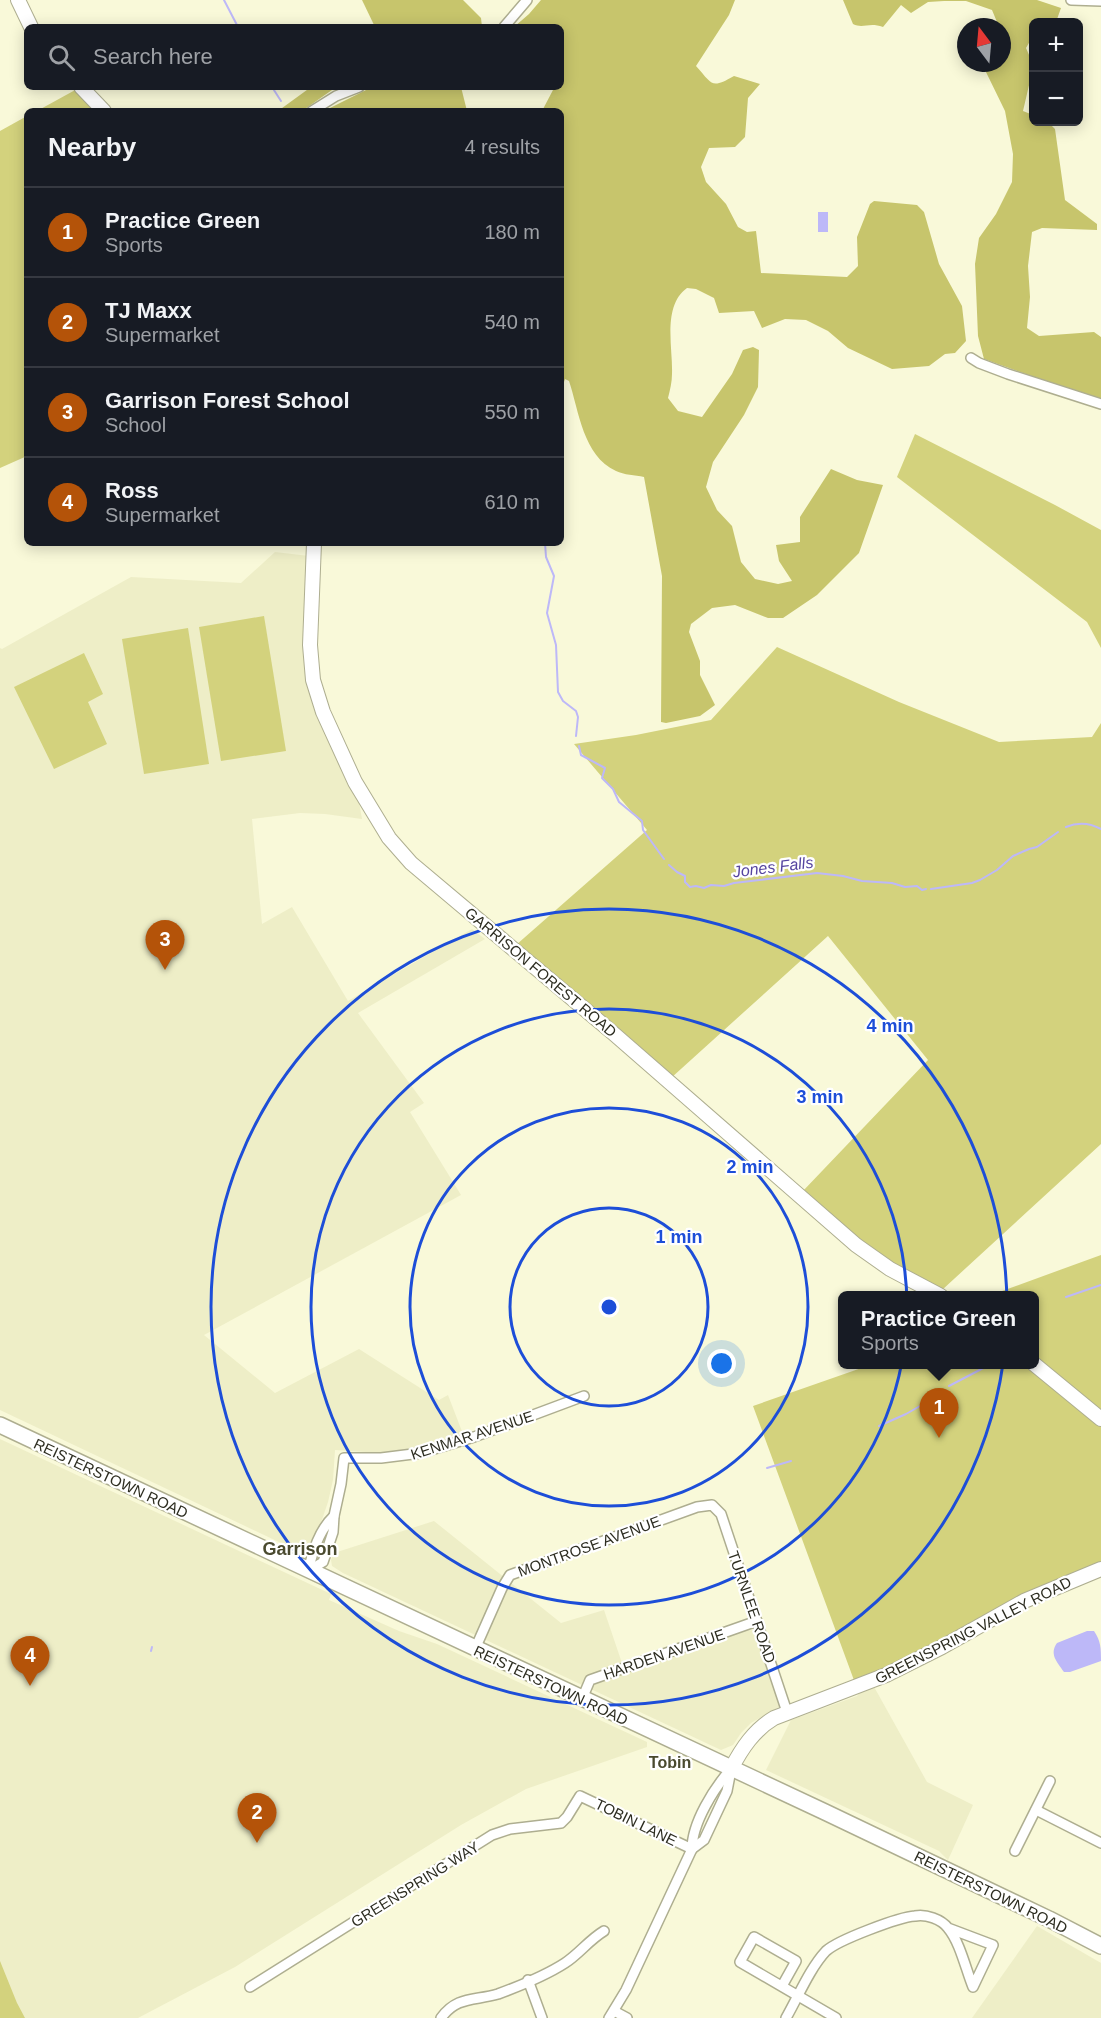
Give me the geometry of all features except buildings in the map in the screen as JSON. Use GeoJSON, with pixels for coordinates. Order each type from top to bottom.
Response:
{"type":"FeatureCollection","features":[{"type":"Feature","properties":{"kind":"main road"},"geometry":{"type":"LineString","coordinates":[[18,0],[30,24]]}},
{"type":"Feature","properties":{"kind":"main road"},"geometry":{"type":"LineString","coordinates":[[84,90],[101,108]]}},
{"type":"Feature","properties":{"kind":"main road","name":"GARRISON FOREST ROAD"},"geometry":{"type":"LineString","coordinates":[[314,546],[310,645],[318,696],[330,729],[355,782],[378,823],[398,850],[613,1033],[856,1245],[890,1269],[932,1291]]}},
{"type":"Feature","properties":{"kind":"main road"},"geometry":{"type":"LineString","coordinates":[[1039,1369],[1101,1419]]}},
{"type":"Feature","properties":{"kind":"main road","name":"REISTERSTOWN ROAD"},"geometry":{"type":"LineString","coordinates":[[0,1425],[1038,1914],[1101,1947]]}},
{"type":"Feature","properties":{"kind":"main road","name":"GREENSPRING VALLEY ROAD"},"geometry":{"type":"LineString","coordinates":[[731,1769],[754,1734],[768,1722],[788,1712],[886,1675],[1024,1601],[1101,1569]]}},
{"type":"Feature","properties":{"kind":"street"},"geometry":{"type":"LineString","coordinates":[[506,24],[526,0]]}},
{"type":"Feature","properties":{"kind":"street"},"geometry":{"type":"LineString","coordinates":[[1071,0],[1101,2]]}},
{"type":"Feature","properties":{"kind":"street"},"geometry":{"type":"LineString","coordinates":[[317,108],[351,90]]}},
{"type":"Feature","properties":{"kind":"street"},"geometry":{"type":"LineString","coordinates":[[971,358],[1008,374],[1101,404]]}},
{"type":"Feature","properties":{"kind":"street","name":"KENMAR AVENUE"},"geometry":{"type":"LineString","coordinates":[[308,1571],[323,1562],[333,1532],[344,1458],[381,1458],[421,1453],[474,1437],[584,1396]]}},
{"type":"Feature","properties":{"kind":"street","name":"TURNLEE ROAD"},"geometry":{"type":"LineString","coordinates":[[712,1505],[720,1514],[788,1712]]}},
{"type":"Feature","properties":{"kind":"street","name":"MONTROSE AVENUE"},"geometry":{"type":"LineString","coordinates":[[476,1649],[502,1588],[510,1575],[697,1507],[712,1505]]}},
{"type":"Feature","properties":{"kind":"street","name":"HARDEN AVENUE"},"geometry":{"type":"LineString","coordinates":[[582,1699],[590,1680],[757,1621]]}},
{"type":"Feature","properties":{"kind":"street","name":"GREENSPRING VALLEY ROAD"},"geometry":{"type":"LineString","coordinates":[[612,2014],[626,1990],[692,1849],[692,1836],[716,1785],[731,1769]]}},
{"type":"Feature","properties":{"kind":"street"},"geometry":{"type":"LineString","coordinates":[[1016,1851],[1050,1781]]}},
{"type":"Feature","properties":{"kind":"street","name":"TOBIN LANE"},"geometry":{"type":"LineString","coordinates":[[580,1796],[692,1849]]}},
{"type":"Feature","properties":{"kind":"street","name":"GREENSPRING WAY"},"geometry":{"type":"LineString","coordinates":[[250,1987],[492,1835],[510,1829],[561,1822],[567,1817],[580,1796]]}},
{"type":"Feature","properties":{"kind":"street"},"geometry":{"type":"LineString","coordinates":[[1036,1810],[1100,1841]]}},
{"type":"Feature","properties":{"kind":"street"},"geometry":{"type":"LineString","coordinates":[[786,2018],[820,1958],[828,1950],[848,1938],[917,1915],[941,1922],[948,1928],[973,1987],[993,1945],[948,1928]]}},
{"type":"Feature","properties":{"kind":"street"},"geometry":{"type":"LineString","coordinates":[[441,2018],[459,2002],[499,1993],[564,1964],[604,1931]]}},
{"type":"Feature","properties":{"kind":"street"},"geometry":{"type":"LineString","coordinates":[[782,1986],[796,1961],[754,1937],[740,1962],[836,2018]]}},
{"type":"Feature","properties":{"kind":"street"},"geometry":{"type":"LineString","coordinates":[[528,1980],[542,2018]]}},
{"type":"Feature","properties":{"kind":"street"},"geometry":{"type":"LineString","coordinates":[[612,2014],[627,2018]]}},
{"type":"Feature","properties":{"kind":"shaded area"},"geometry":{"type":"Polygon","coordinates":[[[362,0],[463,0],[481,18],[482,24],[374,24],[362,0]]]}},
{"type":"Feature","properties":{"kind":"shaded area"},"geometry":{"type":"Polygon","coordinates":[[[541,0],[735,0],[729,15],[696,66],[709,81],[716,84],[734,76],[760,84],[748,98],[745,137],[735,147],[709,148],[701,167],[706,182],[726,204],[738,227],[747,232],[756,231],[761,273],[847,277],[858,266],[857,237],[870,204],[874,201],[917,205],[924,212],[939,264],[962,306],[966,341],[955,353],[945,354],[929,366],[892,369],[848,348],[828,331],[806,320],[785,319],[762,328],[754,311],[719,313],[714,298],[696,289],[687,288],[679,296],[674,305],[670,328],[672,377],[668,398],[678,411],[702,417],[732,374],[743,350],[753,347],[759,350],[758,387],[744,415],[713,462],[706,487],[717,510],[732,526],[741,562],[755,579],[778,584],[792,581],[779,561],[776,545],[800,542],[800,517],[831,469],[857,480],[883,485],[859,553],[817,595],[783,618],[768,618],[735,605],[712,608],[691,624],[689,632],[700,661],[700,675],[715,705],[700,716],[661,722],[662,576],[644,477],[619,472],[605,464],[596,455],[584,432],[569,381],[565,379],[564,382],[564,108],[544,108],[553,90],[564,90],[564,24],[517,24],[541,0]]]}},
{"type":"Feature","properties":{"kind":"shaded area"},"geometry":{"type":"Polygon","coordinates":[[[843,0],[1037,0],[1061,8],[1057,18],[1029,18],[1029,43],[1026,48],[1029,55],[1029,85],[1023,111],[1029,113],[1029,126],[1052,126],[1055,129],[1065,200],[1097,224],[1097,230],[1042,228],[1032,232],[1028,266],[1030,297],[1027,328],[1039,336],[1094,332],[1101,337],[1101,401],[984,359],[978,336],[975,264],[979,238],[996,214],[1012,182],[1013,154],[1005,111],[986,72],[1011,72],[1011,18],[995,18],[992,10],[966,1],[944,1],[928,2],[911,13],[901,5],[883,27],[853,24],[843,0]]]}},
{"type":"Feature","properties":{"kind":"shaded area"},"geometry":{"type":"Polygon","coordinates":[[[78,90],[95,108],[42,108],[78,90]]]}},
{"type":"Feature","properties":{"kind":"shaded area"},"geometry":{"type":"Polygon","coordinates":[[[307,90],[332,90],[306,108],[282,108],[307,90]]]}},
{"type":"Feature","properties":{"kind":"shaded area"},"geometry":{"type":"Polygon","coordinates":[[[366,90],[462,90],[466,108],[330,108],[366,90]]]}},
{"type":"Feature","properties":{"kind":"shaded area"},"geometry":{"type":"Polygon","coordinates":[[[24,118],[24,457],[0,468],[0,131],[24,118]]]}},
{"type":"Feature","properties":{"kind":"shaded area"},"geometry":{"type":"Polygon","coordinates":[[[818,212],[828,212],[828,232],[818,232],[818,212]]]}},
{"type":"Feature","properties":{"kind":"shaded area"},"geometry":{"type":"Polygon","coordinates":[[[915,434],[1101,530],[1101,648],[1087,622],[897,477],[915,434]]]}},
{"type":"Feature","properties":{"kind":"shaded area"},"geometry":{"type":"Polygon","coordinates":[[[275,552],[309,556],[306,644],[358,796],[362,819],[300,813],[252,819],[262,924],[292,907],[348,1001],[472,929],[485,939],[358,1013],[424,1103],[410,1112],[461,1195],[204,1335],[275,1393],[359,1349],[439,1400],[448,1395],[463,1434],[401,1451],[381,1453],[335,1450],[333,1480],[328,1502],[312,1549],[306,1553],[0,1410],[0,648],[2,649],[131,577],[241,583],[275,552]]]}},
{"type":"Feature","properties":{"kind":"shaded area"},"geometry":{"type":"Polygon","coordinates":[[[264,616],[286,751],[221,761],[199,627],[264,616]]]}},
{"type":"Feature","properties":{"kind":"shaded area"},"geometry":{"type":"Polygon","coordinates":[[[188,628],[209,764],[144,774],[122,639],[188,628]]]}},
{"type":"Feature","properties":{"kind":"shaded area"},"geometry":{"type":"Polygon","coordinates":[[[777,647],[899,702],[999,742],[1092,737],[1101,723],[1101,1144],[942,1290],[944,1291],[924,1291],[932,1287],[877,1256],[802,1192],[928,1060],[828,936],[671,1078],[516,945],[647,830],[574,744],[636,735],[711,720],[777,647]]]}},
{"type":"Feature","properties":{"kind":"shaded area"},"geometry":{"type":"Polygon","coordinates":[[[84,653],[103,694],[88,702],[107,744],[54,769],[14,687],[84,653]]]}},
{"type":"Feature","properties":{"kind":"shaded area"},"geometry":{"type":"Polygon","coordinates":[[[1101,1255],[1101,1564],[855,1683],[753,1406],[859,1369],[1039,1369],[1039,1291],[1002,1291],[1101,1255]]]}},
{"type":"Feature","properties":{"kind":"shaded area"},"geometry":{"type":"Polygon","coordinates":[[[0,1439],[331,1594],[329,1600],[399,1631],[437,1644],[647,1742],[647,1747],[526,1789],[461,1825],[235,1967],[138,2018],[0,2018],[0,1439]]]}},
{"type":"Feature","properties":{"kind":"shaded area"},"geometry":{"type":"Polygon","coordinates":[[[434,1521],[561,1623],[604,1610],[625,1672],[742,1631],[753,1630],[781,1702],[779,1707],[751,1723],[733,1745],[721,1750],[332,1566],[331,1560],[334,1553],[434,1521]]]}},
{"type":"Feature","properties":{"kind":"shaded area"},"geometry":{"type":"Polygon","coordinates":[[[1087,1631],[1094,1631],[1098,1638],[1101,1661],[1064,1672],[1054,1654],[1057,1643],[1087,1631]]]}},
{"type":"Feature","properties":{"kind":"shaded area"},"geometry":{"type":"Polygon","coordinates":[[[873,1685],[927,1782],[973,1805],[948,1860],[939,1851],[766,1770],[791,1720],[857,1696],[862,1690],[873,1685]]]}},
{"type":"Feature","properties":{"kind":"shaded area"},"geometry":{"type":"Polygon","coordinates":[[[1037,1926],[1101,1963],[1101,2018],[972,2018],[1037,1926]]]}},
{"type":"Feature","properties":{"kind":"shaded area"},"geometry":{"type":"Polygon","coordinates":[[[0,1961],[17,2003],[25,2018],[0,2018],[0,1961]]]}},
{"type":"Feature","properties":{"kind":"waterway","name":"Jones Falls"},"geometry":{"type":"LineString","coordinates":[[224,0],[236,24]]}},
{"type":"Feature","properties":{"kind":"waterway","name":"Jones Falls"},"geometry":{"type":"LineString","coordinates":[[274,90],[281,101]]}},
{"type":"Feature","properties":{"kind":"waterway","name":"Jones Falls"},"geometry":{"type":"LineString","coordinates":[[545,546],[546,557],[554,576],[547,613],[556,645],[558,692],[563,701],[576,711],[578,717],[576,736]]}},
{"type":"Feature","properties":{"kind":"waterway","name":"Jones Falls"},"geometry":{"type":"LineString","coordinates":[[579,746],[581,755],[605,768],[602,778],[613,789],[619,802],[642,821],[643,830],[664,859]]}},
{"type":"Feature","properties":{"kind":"waterway","name":"Jones Falls"},"geometry":{"type":"LineString","coordinates":[[1066,827],[1084,824],[1101,829]]}},
{"type":"Feature","properties":{"kind":"waterway","name":"Jones Falls"},"geometry":{"type":"LineString","coordinates":[[931,889],[980,880],[997,870],[1013,856],[1037,847],[1058,832]]}},
{"type":"Feature","properties":{"kind":"waterway","name":"Jones Falls"},"geometry":{"type":"LineString","coordinates":[[669,865],[685,876],[685,882],[690,887],[724,886],[817,873],[926,889]]}},
{"type":"Feature","properties":{"kind":"waterway"},"geometry":{"type":"LineString","coordinates":[[1066,1297],[1101,1285]]}},
{"type":"Feature","properties":{"kind":"waterway"},"geometry":{"type":"LineString","coordinates":[[949,1386],[981,1369]]}},
{"type":"Feature","properties":{"kind":"waterway"},"geometry":{"type":"LineString","coordinates":[[879,1426],[943,1393]]}},
{"type":"Feature","properties":{"kind":"waterway"},"geometry":{"type":"LineString","coordinates":[[767,1468],[791,1461]]}},
{"type":"Feature","properties":{"kind":"waterway"},"geometry":{"type":"LineString","coordinates":[[151,1651],[152,1647]]}},
{"type":"Feature","properties":{"kind":"place","name":"Garrison Forest School"},"geometry":{"type":"Point","coordinates":[165,970]}},
{"type":"Feature","properties":{"kind":"place","name":"Practice Green"},"geometry":{"type":"Point","coordinates":[939,1438]}},
{"type":"Feature","properties":{"kind":"place","name":"Ross"},"geometry":{"type":"Point","coordinates":[30,1686]}},
{"type":"Feature","properties":{"kind":"place","name":"TJ Maxx"},"geometry":{"type":"Point","coordinates":[257,1843]}},
{"type":"Feature","properties":{"kind":"district","name":"Garrison"},"geometry":{"type":"Point","coordinates":[300,1549]}},
{"type":"Feature","properties":{"kind":"district","name":"Tobin"},"geometry":{"type":"Point","coordinates":[670,1762]}}]}
